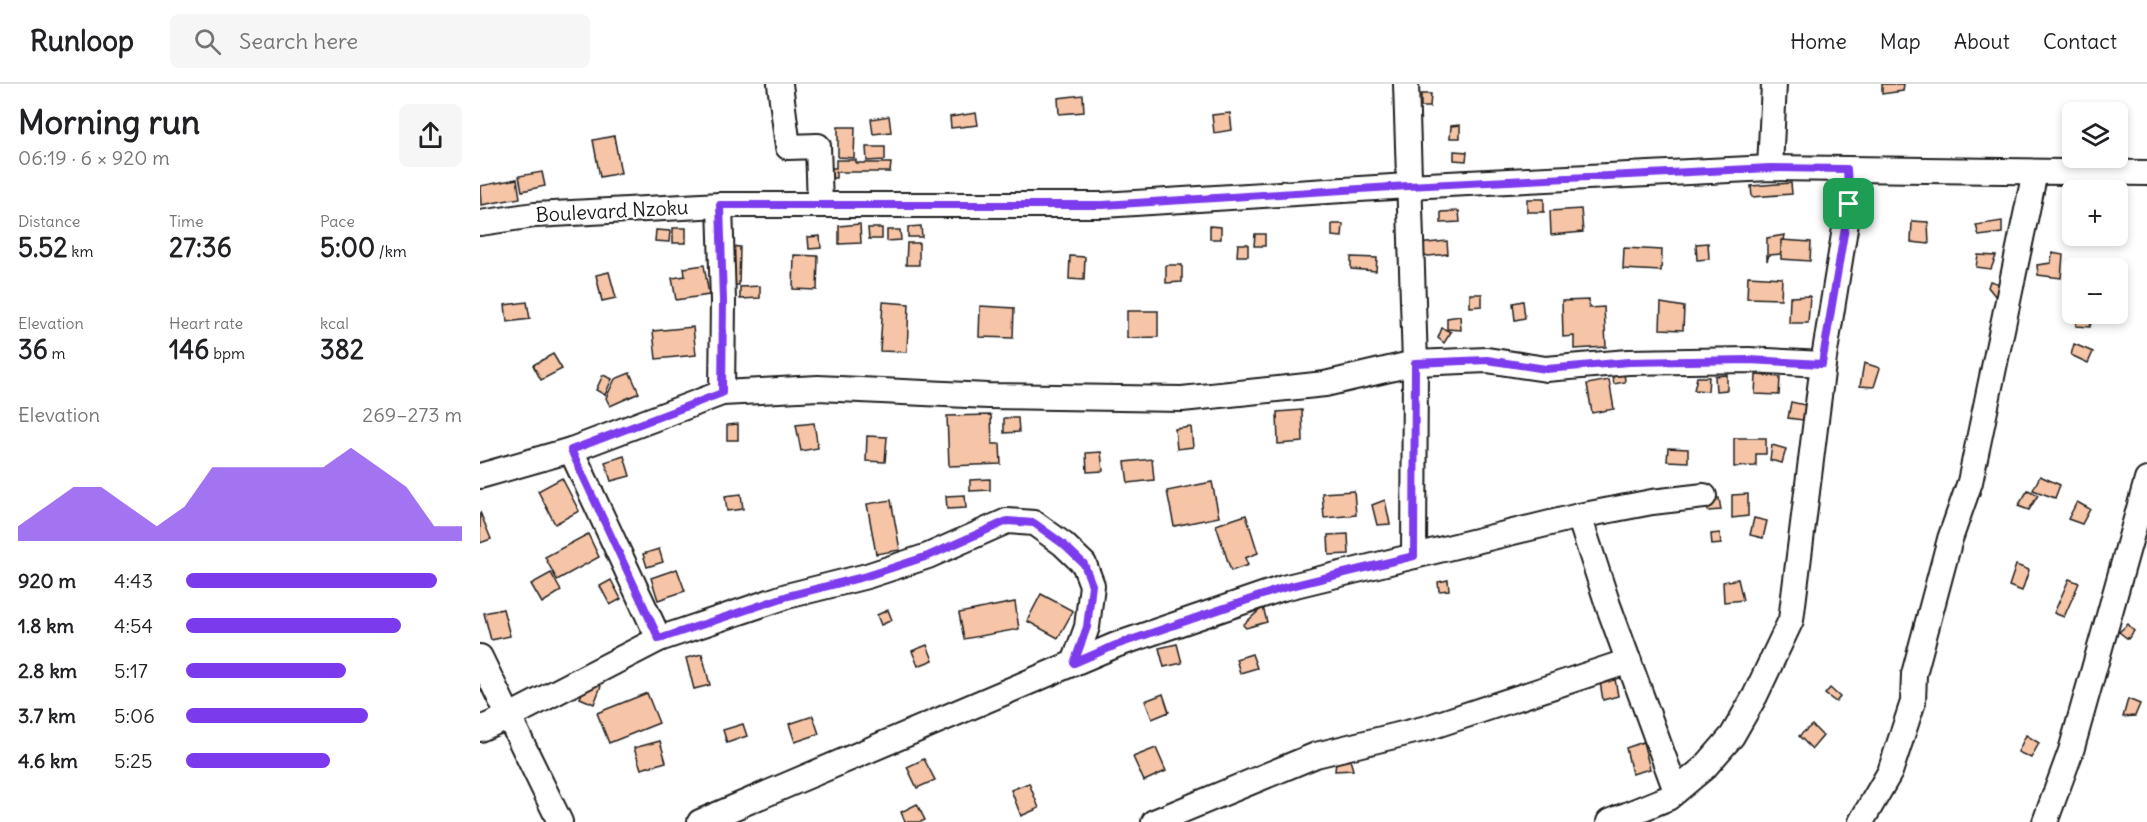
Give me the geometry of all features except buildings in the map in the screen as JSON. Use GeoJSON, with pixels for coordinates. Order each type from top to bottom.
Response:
{"type":"FeatureCollection","features":[{"type":"Feature","properties":{"kind":"street"},"geometry":{"type":"LineString","coordinates":[[780,84],[788,147],[818,146],[820,206]]}},
{"type":"Feature","properties":{"kind":"street"},"geometry":{"type":"LineString","coordinates":[[1406,84],[1415,363],[1414,556]]}},
{"type":"Feature","properties":{"kind":"street"},"geometry":{"type":"LineString","coordinates":[[1770,168],[1774,84]]}},
{"type":"Feature","properties":{"kind":"street","name":"Boulevard Nzoku"},"geometry":{"type":"LineString","coordinates":[[480,223],[535,215],[720,205],[1103,205],[1408,186],[1770,168],[2147,173]]}},
{"type":"Feature","properties":{"kind":"street"},"geometry":{"type":"LineString","coordinates":[[1609,822],[1668,798],[1705,767],[1732,736],[1755,696],[1791,620],[1822,364],[1849,204],[1847,169]]}},
{"type":"Feature","properties":{"kind":"street"},"geometry":{"type":"LineString","coordinates":[[1861,822],[1890,772],[1913,702],[1917,662],[1950,539],[1970,482],[2035,172]]}},
{"type":"Feature","properties":{"kind":"street"},"geometry":{"type":"LineString","coordinates":[[720,205],[723,301],[722,393]]}},
{"type":"Feature","properties":{"kind":"street"},"geometry":{"type":"LineString","coordinates":[[480,476],[571,450],[722,393],[818,388],[988,396],[1182,399],[1325,384],[1415,363],[1487,360],[1546,369],[1629,362],[1749,360],[1822,364]]}},
{"type":"Feature","properties":{"kind":"street"},"geometry":{"type":"LineString","coordinates":[[571,450],[659,639]]}},
{"type":"Feature","properties":{"kind":"street"},"geometry":{"type":"LineString","coordinates":[[2045,822],[2071,751],[2147,480]]}},
{"type":"Feature","properties":{"kind":"street"},"geometry":{"type":"LineString","coordinates":[[700,822],[1116,645],[1283,588],[1579,516],[1652,502],[1704,496]]}},
{"type":"Feature","properties":{"kind":"street"},"geometry":{"type":"LineString","coordinates":[[1579,516],[1608,605],[1676,791]]}},
{"type":"Feature","properties":{"kind":"street"},"geometry":{"type":"LineString","coordinates":[[480,729],[510,716],[659,639],[788,596],[867,576],[928,556],[1007,521],[1034,523],[1063,544],[1084,564],[1092,585],[1087,627],[1074,663]]}},
{"type":"Feature","properties":{"kind":"street"},"geometry":{"type":"LineString","coordinates":[[480,657],[560,822]]}},
{"type":"Feature","properties":{"kind":"street"},"geometry":{"type":"LineString","coordinates":[[1154,822],[1316,754],[1426,728],[1629,661]]}},
{"type":"Feature","properties":{"kind":"route"},"geometry":{"type":"LineString","coordinates":[[1770,168],[1847,169],[1849,204],[1822,364],[1749,360],[1629,362],[1546,369],[1487,360],[1415,363],[1414,556],[1283,588],[1116,645],[1074,663],[1087,627],[1092,585],[1084,564],[1063,544],[1034,523],[1007,521],[928,556],[867,576],[788,596],[659,639],[571,450],[722,393],[723,301],[720,205],[1103,205],[1408,186],[1770,168]]}}]}
